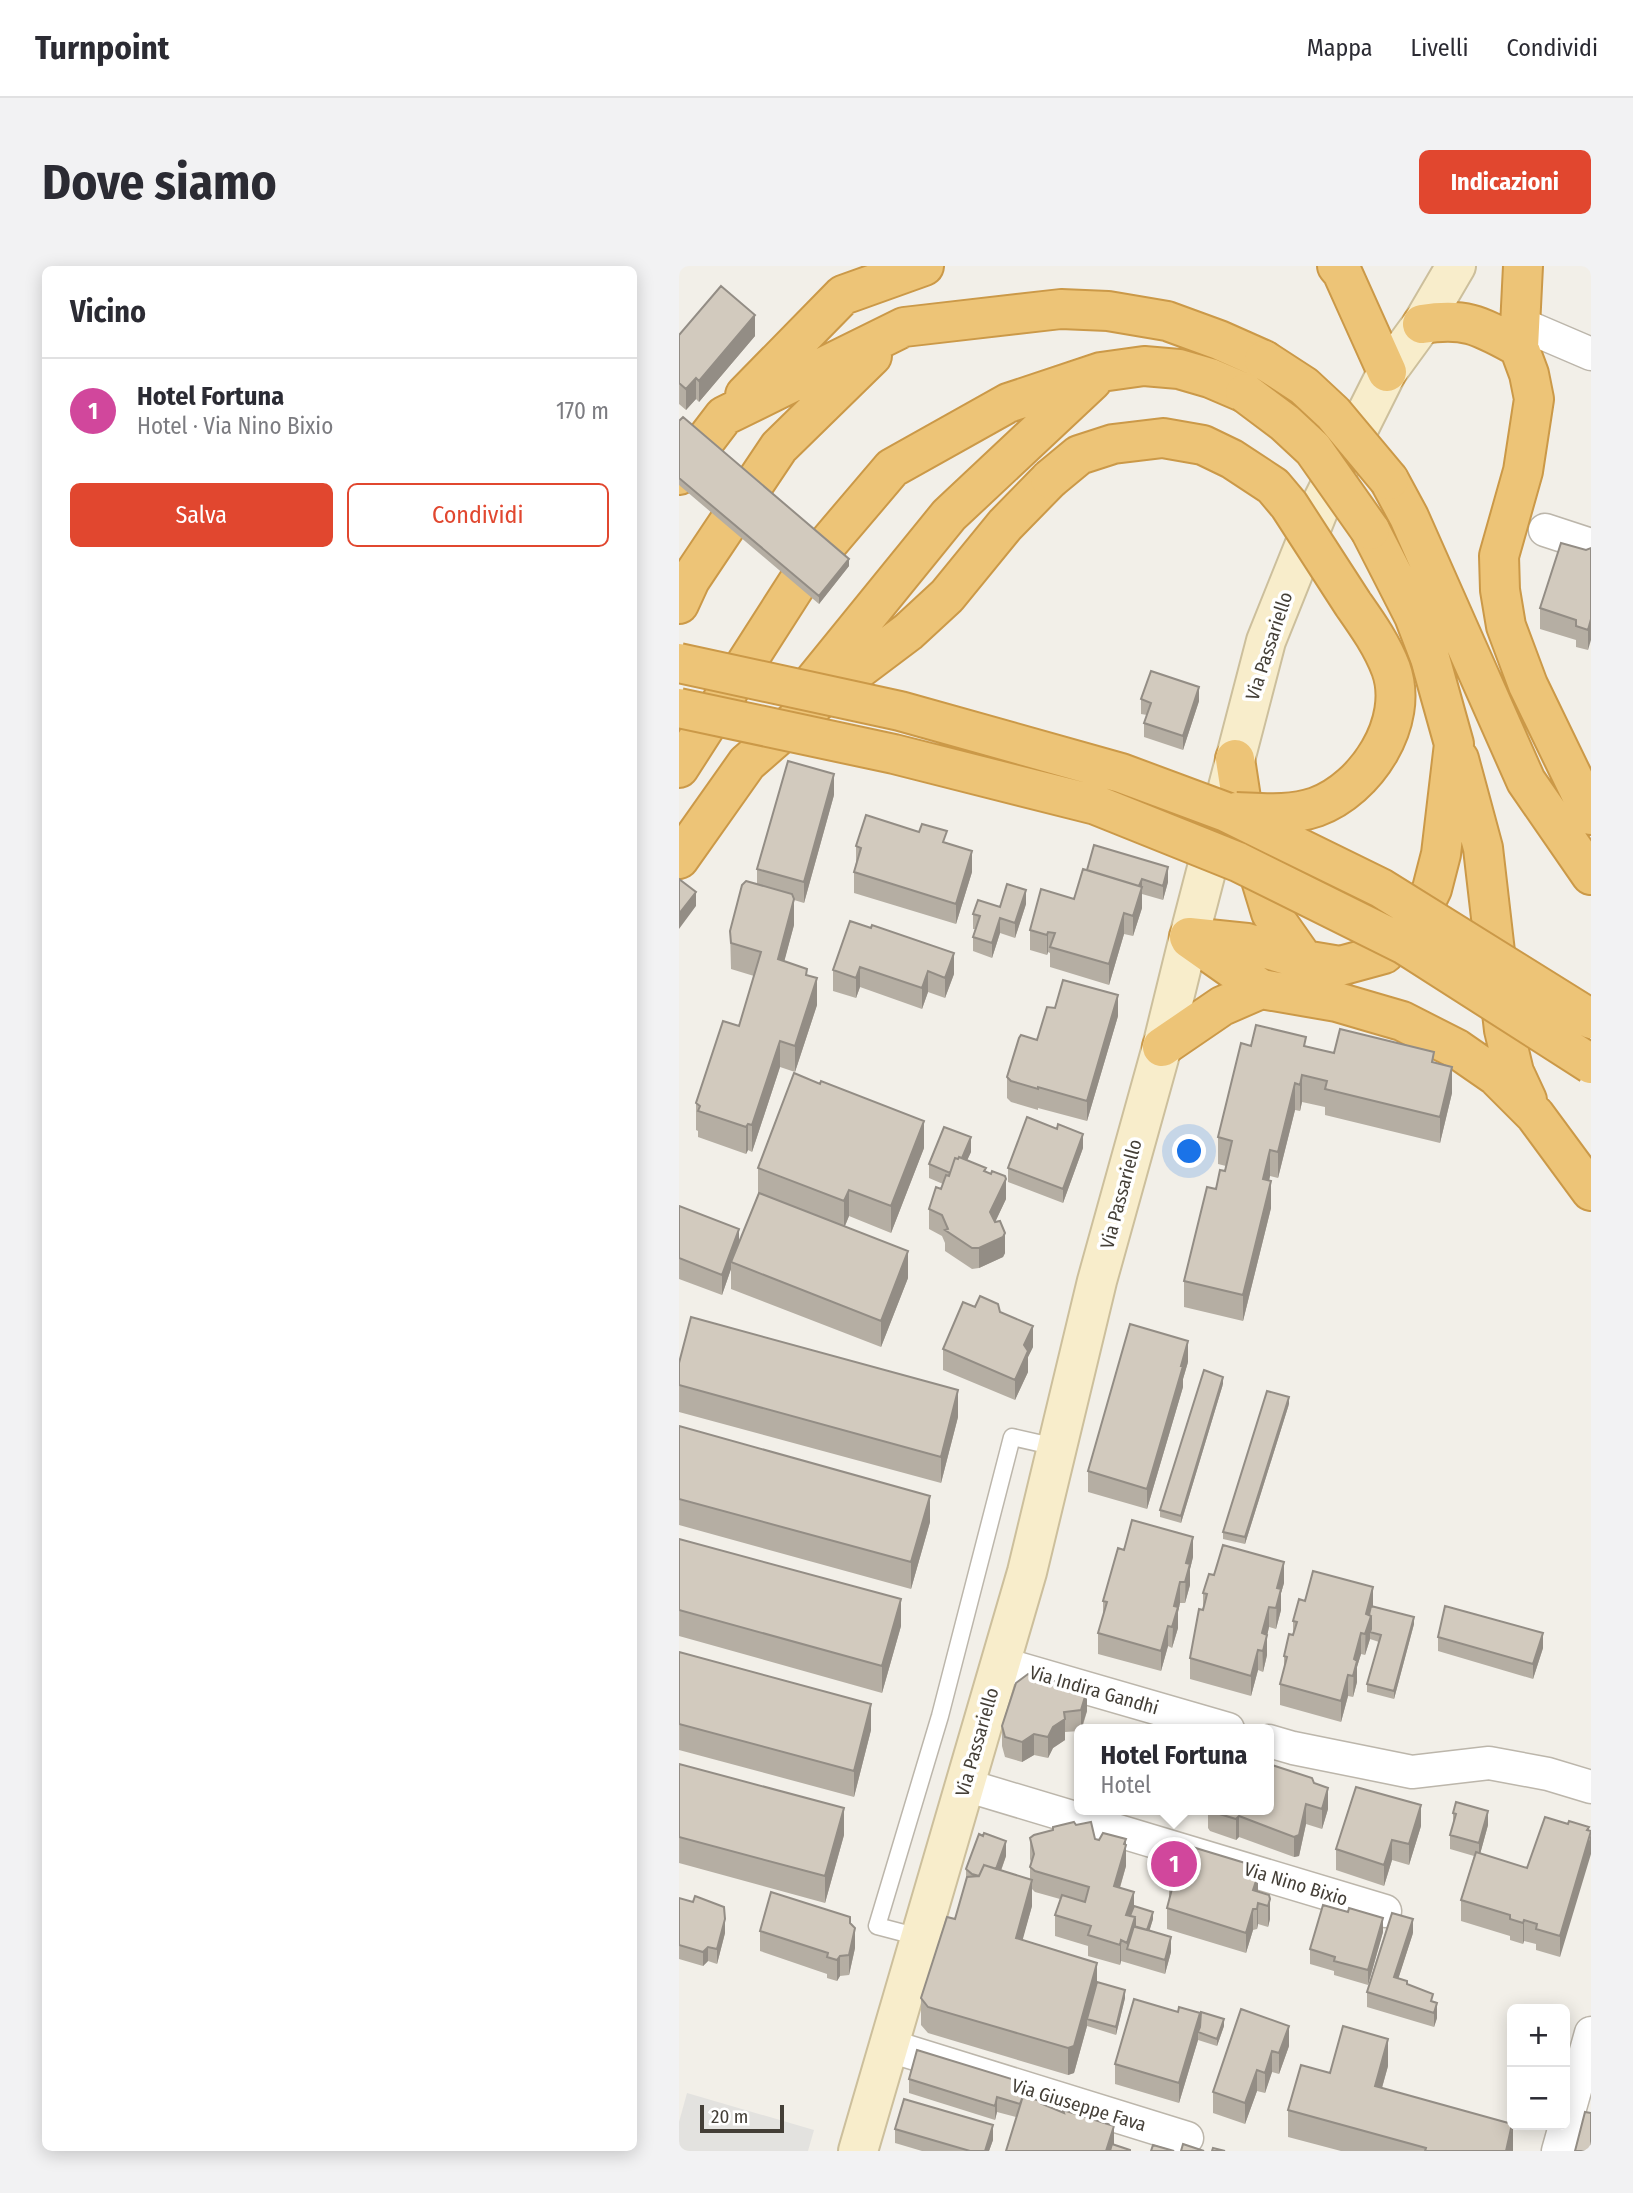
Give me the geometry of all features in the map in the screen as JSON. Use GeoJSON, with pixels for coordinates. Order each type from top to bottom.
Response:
{"type":"FeatureCollection","features":[{"type":"Feature","properties":{"kind":"highway"},"geometry":{"type":"LineString","coordinates":[[679,475],[724,416],[843,295],[924,266]]}},
{"type":"Feature","properties":{"kind":"highway"},"geometry":{"type":"LineString","coordinates":[[1337,266],[1387,372]]}},
{"type":"Feature","properties":{"kind":"highway"},"geometry":{"type":"LineString","coordinates":[[1523,266],[1520,336],[1534,399],[1523,471],[1499,556],[1500,590],[1506,626],[1528,685],[1591,815]]}},
{"type":"Feature","properties":{"kind":"highway"},"geometry":{"type":"LineString","coordinates":[[724,416],[904,327],[1061,309],[1108,311],[1167,321],[1263,360],[1304,386],[1333,413],[1389,480],[1420,541],[1526,781],[1591,875]]}},
{"type":"Feature","properties":{"kind":"highway"},"geometry":{"type":"LineString","coordinates":[[1422,324],[1447,320],[1477,324],[1520,336]]}},
{"type":"Feature","properties":{"kind":"highway"},"geometry":{"type":"LineString","coordinates":[[679,604],[690,580],[779,446],[904,327]]}},
{"type":"Feature","properties":{"kind":"highway"},"geometry":{"type":"LineString","coordinates":[[679,768],[807,568],[892,467],[1008,403],[1101,372],[1144,366],[1179,369],[1210,378],[1245,393],[1285,423],[1313,449],[1370,530],[1414,616],[1430,658],[1483,848],[1504,1030],[1514,1072],[1535,1115]]}},
{"type":"Feature","properties":{"kind":"highway"},"geometry":{"type":"LineString","coordinates":[[679,859],[747,763],[949,515],[1101,372]]}},
{"type":"Feature","properties":{"kind":"highway"},"geometry":{"type":"LineString","coordinates":[[747,763],[827,693],[908,632],[947,596],[1005,525],[1050,478],[1079,455],[1113,444],[1163,438],[1203,445],[1233,459],[1273,486],[1289,505],[1380,645],[1392,670],[1395,696],[1390,727],[1378,754],[1353,784],[1330,801],[1285,814],[1226,812]]}},
{"type":"Feature","properties":{"kind":"highway"},"geometry":{"type":"LineString","coordinates":[[679,663],[913,715],[1121,773],[1226,812],[1381,888],[1591,1019]]}},
{"type":"Feature","properties":{"kind":"highway"},"geometry":{"type":"LineString","coordinates":[[679,708],[894,754],[1096,806],[1238,862],[1405,945],[1591,1064]]}},
{"type":"Feature","properties":{"kind":"highway"},"geometry":{"type":"LineString","coordinates":[[1189,937],[1247,943],[1304,960],[1340,966],[1384,954],[1416,922],[1432,889],[1441,854],[1454,744]]}},
{"type":"Feature","properties":{"kind":"highway"},"geometry":{"type":"LineString","coordinates":[[1235,759],[1247,831],[1271,914],[1304,960]]}},
{"type":"Feature","properties":{"kind":"highway"},"geometry":{"type":"LineString","coordinates":[[1189,937],[1261,989],[1337,1002],[1402,1021],[1457,1049],[1496,1076],[1535,1115],[1591,1191]]}},
{"type":"Feature","properties":{"kind":"highway"},"geometry":{"type":"LineString","coordinates":[[1163,1047],[1222,1006],[1261,989]]}},
{"type":"Feature","properties":{"kind":"street","name":"Via Passariello"},"geometry":{"type":"LineString","coordinates":[[858,2151],[1027,1572],[1097,1281],[1163,1047],[1266,641],[1321,504],[1387,372],[1422,324],[1456,266]]}},
{"type":"Feature","properties":{"kind":"street"},"geometry":{"type":"LineString","coordinates":[[1520,336],[1591,354]]}},
{"type":"Feature","properties":{"kind":"street"},"geometry":{"type":"LineString","coordinates":[[1545,530],[1591,545]]}},
{"type":"Feature","properties":{"kind":"street","name":"Via Indira Gandhi"},"geometry":{"type":"LineString","coordinates":[[1000,1663],[1211,1724]]}},
{"type":"Feature","properties":{"kind":"street"},"geometry":{"type":"LineString","coordinates":[[1274,1742],[1412,1772],[1489,1763],[1548,1774],[1591,1787]]}},
{"type":"Feature","properties":{"kind":"street","name":"Via Nino Bixio"},"geometry":{"type":"LineString","coordinates":[[965,1785],[1385,1911]]}},
{"type":"Feature","properties":{"kind":"street"},"geometry":{"type":"LineString","coordinates":[[1558,2151],[1591,2034]]}},
{"type":"Feature","properties":{"kind":"street","name":"Via Giuseppe Fava"},"geometry":{"type":"LineString","coordinates":[[890,2046],[1187,2138]]}},
{"type":"Feature","properties":{"kind":"lane"},"geometry":{"type":"LineString","coordinates":[[919,1937],[877,1926],[940,1716],[1012,1437],[1056,1447]]}},
{"type":"Feature","properties":{"kind":"shaded area"},"geometry":{"type":"Polygon","coordinates":[[[687,2093],[814,2130],[808,2151],[679,2151],[679,2122],[687,2093]]]}},
{"type":"Feature","properties":{"kind":"building"},"geometry":{"type":"Polygon","coordinates":[[[721,286],[755,315],[699,381],[696,378],[686,389],[679,383],[679,335],[721,286]]]}},
{"type":"Feature","properties":{"kind":"building"},"geometry":{"type":"Polygon","coordinates":[[[683,417],[849,559],[819,596],[679,478],[679,421],[683,417]]]}},
{"type":"Feature","properties":{"kind":"building"},"geometry":{"type":"Polygon","coordinates":[[[1561,543],[1586,550],[1591,548],[1591,619],[1588,630],[1576,626],[1576,620],[1540,608],[1561,543]]]}},
{"type":"Feature","properties":{"kind":"building"},"geometry":{"type":"Polygon","coordinates":[[[1151,671],[1199,687],[1183,736],[1144,723],[1151,703],[1141,699],[1151,671]]]}},
{"type":"Feature","properties":{"kind":"building"},"geometry":{"type":"Polygon","coordinates":[[[788,761],[834,774],[804,882],[757,869],[788,761]]]}},
{"type":"Feature","properties":{"kind":"building"},"geometry":{"type":"Polygon","coordinates":[[[866,815],[919,832],[922,824],[947,831],[943,842],[972,851],[956,904],[854,872],[861,848],[856,846],[866,815]]]}},
{"type":"Feature","properties":{"kind":"building"},"geometry":{"type":"Polygon","coordinates":[[[1094,845],[1168,867],[1163,886],[1142,879],[1139,886],[1087,870],[1094,845]]]}},
{"type":"Feature","properties":{"kind":"building"},"geometry":{"type":"Polygon","coordinates":[[[1083,869],[1142,887],[1133,916],[1124,913],[1109,964],[1050,947],[1055,933],[1048,932],[1047,935],[1030,930],[1041,889],[1074,899],[1083,869]]]}},
{"type":"Feature","properties":{"kind":"building"},"geometry":{"type":"Polygon","coordinates":[[[679,879],[696,892],[679,914],[679,879]]]}},
{"type":"Feature","properties":{"kind":"building"},"geometry":{"type":"Polygon","coordinates":[[[746,881],[792,894],[794,899],[778,959],[807,969],[806,975],[817,978],[795,1046],[780,1041],[752,1125],[748,1124],[746,1127],[698,1111],[700,1106],[696,1103],[723,1021],[739,1026],[761,952],[731,943],[730,931],[742,885],[746,881]]]}},
{"type":"Feature","properties":{"kind":"building"},"geometry":{"type":"Polygon","coordinates":[[[1007,884],[1026,890],[1015,923],[1000,918],[992,943],[973,937],[980,916],[973,914],[978,900],[1000,907],[1007,884]]]}},
{"type":"Feature","properties":{"kind":"building"},"geometry":{"type":"Polygon","coordinates":[[[850,921],[871,928],[872,925],[954,953],[945,978],[928,971],[922,988],[860,967],[856,978],[833,970],[850,921]]]}},
{"type":"Feature","properties":{"kind":"building"},"geometry":{"type":"Polygon","coordinates":[[[1063,980],[1118,995],[1087,1101],[1011,1081],[1007,1077],[1019,1038],[1021,1035],[1037,1040],[1047,1007],[1055,1008],[1063,980]]]}},
{"type":"Feature","properties":{"kind":"building"},"geometry":{"type":"Polygon","coordinates":[[[1256,1025],[1306,1037],[1304,1046],[1334,1053],[1340,1029],[1434,1052],[1432,1062],[1452,1067],[1440,1117],[1325,1089],[1327,1081],[1302,1075],[1300,1085],[1295,1083],[1278,1152],[1270,1150],[1263,1179],[1271,1181],[1243,1295],[1184,1281],[1207,1187],[1216,1189],[1220,1170],[1225,1171],[1232,1141],[1218,1137],[1241,1043],[1251,1046],[1256,1025]]]}},
{"type":"Feature","properties":{"kind":"building"},"geometry":{"type":"Polygon","coordinates":[[[794,1073],[924,1121],[891,1206],[849,1190],[844,1201],[758,1168],[794,1073]]]}},
{"type":"Feature","properties":{"kind":"building"},"geometry":{"type":"Polygon","coordinates":[[[1027,1117],[1057,1129],[1058,1124],[1083,1134],[1063,1189],[1008,1168],[1027,1117]]]}},
{"type":"Feature","properties":{"kind":"building"},"geometry":{"type":"Polygon","coordinates":[[[944,1127],[971,1137],[962,1158],[955,1158],[950,1173],[929,1164],[944,1127]]]}},
{"type":"Feature","properties":{"kind":"building"},"geometry":{"type":"Polygon","coordinates":[[[959,1157],[986,1168],[984,1171],[991,1174],[992,1171],[1005,1176],[1006,1179],[990,1212],[995,1222],[1000,1221],[1005,1233],[1003,1237],[979,1248],[972,1248],[945,1230],[948,1229],[942,1215],[929,1209],[936,1187],[941,1189],[955,1158],[959,1157]]]}},
{"type":"Feature","properties":{"kind":"building"},"geometry":{"type":"Polygon","coordinates":[[[759,1193],[908,1251],[881,1321],[731,1262],[759,1193]]]}},
{"type":"Feature","properties":{"kind":"building"},"geometry":{"type":"Polygon","coordinates":[[[679,1206],[739,1229],[722,1275],[679,1258],[679,1206]]]}},
{"type":"Feature","properties":{"kind":"building"},"geometry":{"type":"Polygon","coordinates":[[[980,1296],[998,1304],[1000,1312],[1033,1326],[1024,1345],[1028,1351],[1015,1380],[943,1349],[963,1302],[975,1307],[980,1296]]]}},
{"type":"Feature","properties":{"kind":"building"},"geometry":{"type":"Polygon","coordinates":[[[691,1317],[958,1390],[941,1457],[679,1385],[679,1363],[691,1317]]]}},
{"type":"Feature","properties":{"kind":"building"},"geometry":{"type":"Polygon","coordinates":[[[1130,1324],[1188,1341],[1147,1489],[1088,1471],[1130,1324]]]}},
{"type":"Feature","properties":{"kind":"building"},"geometry":{"type":"Polygon","coordinates":[[[1204,1370],[1223,1377],[1181,1516],[1160,1510],[1204,1370]]]}},
{"type":"Feature","properties":{"kind":"building"},"geometry":{"type":"Polygon","coordinates":[[[1267,1391],[1289,1397],[1245,1537],[1223,1532],[1267,1391]]]}},
{"type":"Feature","properties":{"kind":"building"},"geometry":{"type":"Polygon","coordinates":[[[679,1426],[930,1496],[911,1562],[679,1499],[679,1426]]]}},
{"type":"Feature","properties":{"kind":"building"},"geometry":{"type":"Polygon","coordinates":[[[1132,1520],[1193,1537],[1186,1563],[1190,1564],[1185,1582],[1180,1582],[1174,1606],[1178,1607],[1172,1627],[1168,1626],[1161,1651],[1098,1633],[1107,1602],[1103,1601],[1118,1548],[1124,1550],[1132,1520]]]}},
{"type":"Feature","properties":{"kind":"building"},"geometry":{"type":"Polygon","coordinates":[[[679,1539],[901,1599],[882,1666],[679,1610],[679,1539]]]}},
{"type":"Feature","properties":{"kind":"building"},"geometry":{"type":"Polygon","coordinates":[[[1223,1545],[1284,1562],[1277,1588],[1281,1589],[1276,1608],[1269,1607],[1262,1633],[1267,1635],[1263,1651],[1258,1650],[1251,1676],[1190,1658],[1199,1609],[1203,1610],[1207,1594],[1203,1593],[1209,1574],[1214,1575],[1223,1545]]]}},
{"type":"Feature","properties":{"kind":"building"},"geometry":{"type":"Polygon","coordinates":[[[1313,1571],[1373,1587],[1366,1614],[1371,1616],[1365,1634],[1361,1633],[1354,1659],[1357,1661],[1353,1676],[1348,1675],[1341,1701],[1280,1684],[1287,1657],[1284,1656],[1289,1634],[1293,1635],[1297,1622],[1293,1621],[1299,1599],[1305,1601],[1313,1571]]]}},
{"type":"Feature","properties":{"kind":"building"},"geometry":{"type":"Polygon","coordinates":[[[1371,1606],[1414,1617],[1394,1691],[1367,1684],[1381,1635],[1370,1632],[1371,1606]]]}},
{"type":"Feature","properties":{"kind":"building"},"geometry":{"type":"Polygon","coordinates":[[[1445,1606],[1543,1633],[1533,1664],[1438,1637],[1445,1606]]]}},
{"type":"Feature","properties":{"kind":"building"},"geometry":{"type":"Polygon","coordinates":[[[679,1652],[871,1704],[854,1771],[679,1724],[679,1652]]]}},
{"type":"Feature","properties":{"kind":"building"},"geometry":{"type":"Polygon","coordinates":[[[1028,1674],[1087,1690],[1081,1710],[1064,1712],[1065,1719],[1053,1727],[1048,1737],[1034,1734],[1022,1742],[1005,1737],[1002,1726],[1016,1683],[1028,1674]]]}},
{"type":"Feature","properties":{"kind":"building"},"geometry":{"type":"Polygon","coordinates":[[[679,1764],[844,1808],[825,1876],[679,1837],[679,1764]]]}},
{"type":"Feature","properties":{"kind":"building"},"geometry":{"type":"Polygon","coordinates":[[[1274,1766],[1312,1778],[1314,1783],[1328,1788],[1322,1809],[1306,1804],[1299,1835],[1294,1837],[1239,1816],[1236,1819],[1223,1815],[1274,1815],[1274,1766]]]}},
{"type":"Feature","properties":{"kind":"building"},"geometry":{"type":"Polygon","coordinates":[[[1356,1787],[1421,1805],[1409,1844],[1392,1840],[1384,1865],[1336,1849],[1356,1787]]]}},
{"type":"Feature","properties":{"kind":"building"},"geometry":{"type":"Polygon","coordinates":[[[1456,1802],[1488,1811],[1479,1843],[1450,1835],[1456,1814],[1453,1813],[1456,1802]]]}},
{"type":"Feature","properties":{"kind":"building"},"geometry":{"type":"Polygon","coordinates":[[[1545,1817],[1589,1827],[1587,1830],[1591,1831],[1560,1936],[1536,1929],[1537,1924],[1510,1919],[1510,1915],[1461,1900],[1476,1852],[1527,1868],[1545,1817]]]}},
{"type":"Feature","properties":{"kind":"building"},"geometry":{"type":"Polygon","coordinates":[[[1074,1822],[1076,1825],[1091,1822],[1095,1839],[1099,1840],[1103,1833],[1126,1839],[1114,1886],[1134,1892],[1126,1915],[1135,1917],[1127,1943],[1121,1940],[1120,1945],[1088,1935],[1091,1926],[1055,1915],[1062,1895],[1085,1902],[1089,1887],[1035,1871],[1030,1867],[1034,1854],[1030,1838],[1053,1830],[1053,1827],[1074,1822]]]}},
{"type":"Feature","properties":{"kind":"building"},"geometry":{"type":"Polygon","coordinates":[[[984,1833],[1006,1841],[996,1869],[984,1865],[979,1876],[966,1869],[979,1834],[983,1836],[984,1833]]]}},
{"type":"Feature","properties":{"kind":"building"},"geometry":{"type":"Polygon","coordinates":[[[1189,1846],[1255,1866],[1253,1872],[1258,1875],[1253,1890],[1269,1895],[1270,1899],[1268,1906],[1258,1903],[1257,1909],[1253,1909],[1246,1933],[1167,1908],[1173,1885],[1169,1872],[1174,1858],[1185,1862],[1189,1846]]]}},
{"type":"Feature","properties":{"kind":"building"},"geometry":{"type":"Polygon","coordinates":[[[984,1865],[1032,1880],[1016,1938],[1097,1963],[1074,2046],[1068,2048],[928,2007],[921,1998],[947,1917],[955,1919],[967,1877],[979,1876],[984,1865]]]}},
{"type":"Feature","properties":{"kind":"building"},"geometry":{"type":"Polygon","coordinates":[[[771,1892],[850,1917],[850,1923],[855,1928],[849,1955],[840,1956],[837,1960],[827,1957],[828,1953],[760,1931],[771,1892]]]}},
{"type":"Feature","properties":{"kind":"building"},"geometry":{"type":"Polygon","coordinates":[[[695,1896],[724,1907],[725,1919],[717,1949],[708,1947],[703,1952],[679,1945],[679,1898],[693,1902],[695,1896]]]}},
{"type":"Feature","properties":{"kind":"building"},"geometry":{"type":"Polygon","coordinates":[[[1323,1905],[1348,1912],[1349,1908],[1383,1918],[1368,1970],[1334,1961],[1335,1957],[1310,1949],[1323,1905]]]}},
{"type":"Feature","properties":{"kind":"building"},"geometry":{"type":"Polygon","coordinates":[[[1134,1906],[1153,1912],[1147,1930],[1135,1927],[1135,1917],[1130,1916],[1134,1906]]]}},
{"type":"Feature","properties":{"kind":"building"},"geometry":{"type":"Polygon","coordinates":[[[1392,1913],[1413,1919],[1394,1977],[1433,1994],[1431,2001],[1437,2003],[1434,2013],[1367,1992],[1392,1913]]]}},
{"type":"Feature","properties":{"kind":"building"},"geometry":{"type":"Polygon","coordinates":[[[1134,1926],[1171,1937],[1165,1960],[1127,1949],[1134,1926]]]}},
{"type":"Feature","properties":{"kind":"building"},"geometry":{"type":"Polygon","coordinates":[[[1097,1982],[1125,1990],[1116,2027],[1087,2019],[1097,1982]]]}},
{"type":"Feature","properties":{"kind":"building"},"geometry":{"type":"Polygon","coordinates":[[[1134,1999],[1178,2012],[1179,2007],[1200,2013],[1179,2083],[1115,2064],[1134,1999]]]}},
{"type":"Feature","properties":{"kind":"building"},"geometry":{"type":"Polygon","coordinates":[[[1241,2009],[1289,2026],[1279,2053],[1272,2051],[1265,2073],[1257,2070],[1245,2103],[1213,2092],[1241,2009]]]}},
{"type":"Feature","properties":{"kind":"building"},"geometry":{"type":"Polygon","coordinates":[[[1201,2012],[1224,2019],[1217,2039],[1198,2032],[1201,2012]]]}},
{"type":"Feature","properties":{"kind":"building"},"geometry":{"type":"Polygon","coordinates":[[[1343,2026],[1388,2039],[1375,2086],[1507,2123],[1507,2130],[1511,2130],[1506,2151],[1425,2151],[1426,2148],[1288,2110],[1301,2065],[1330,2073],[1343,2026]]]}},
{"type":"Feature","properties":{"kind":"building"},"geometry":{"type":"Polygon","coordinates":[[[917,2050],[1028,2084],[1024,2096],[1020,2104],[997,2097],[995,2106],[909,2079],[917,2050]]]}},
{"type":"Feature","properties":{"kind":"building"},"geometry":{"type":"Polygon","coordinates":[[[1023,2096],[1044,2102],[1042,2104],[1064,2113],[1063,2110],[1114,2126],[1106,2151],[1006,2151],[1023,2096]]]}},
{"type":"Feature","properties":{"kind":"building"},"geometry":{"type":"Polygon","coordinates":[[[904,2099],[993,2125],[985,2151],[970,2151],[895,2129],[904,2099]]]}},
{"type":"Feature","properties":{"kind":"building"},"geometry":{"type":"Polygon","coordinates":[[[1585,2112],[1591,2113],[1591,2151],[1575,2151],[1585,2112]]]}},
{"type":"Feature","properties":{"kind":"building"},"geometry":{"type":"Polygon","coordinates":[[[1112,2144],[1130,2150],[1130,2151],[1110,2151],[1112,2144]]]}},
{"type":"Feature","properties":{"kind":"building"},"geometry":{"type":"Polygon","coordinates":[[[1183,2144],[1204,2151],[1181,2151],[1183,2144]]]}},
{"type":"Feature","properties":{"kind":"building"},"geometry":{"type":"Polygon","coordinates":[[[1153,2145],[1174,2151],[1151,2151],[1153,2145]]]}},
{"type":"Feature","properties":{"kind":"place","name":"Hotel Fortuna"},"geometry":{"type":"Point","coordinates":[1174,1864]}}]}
